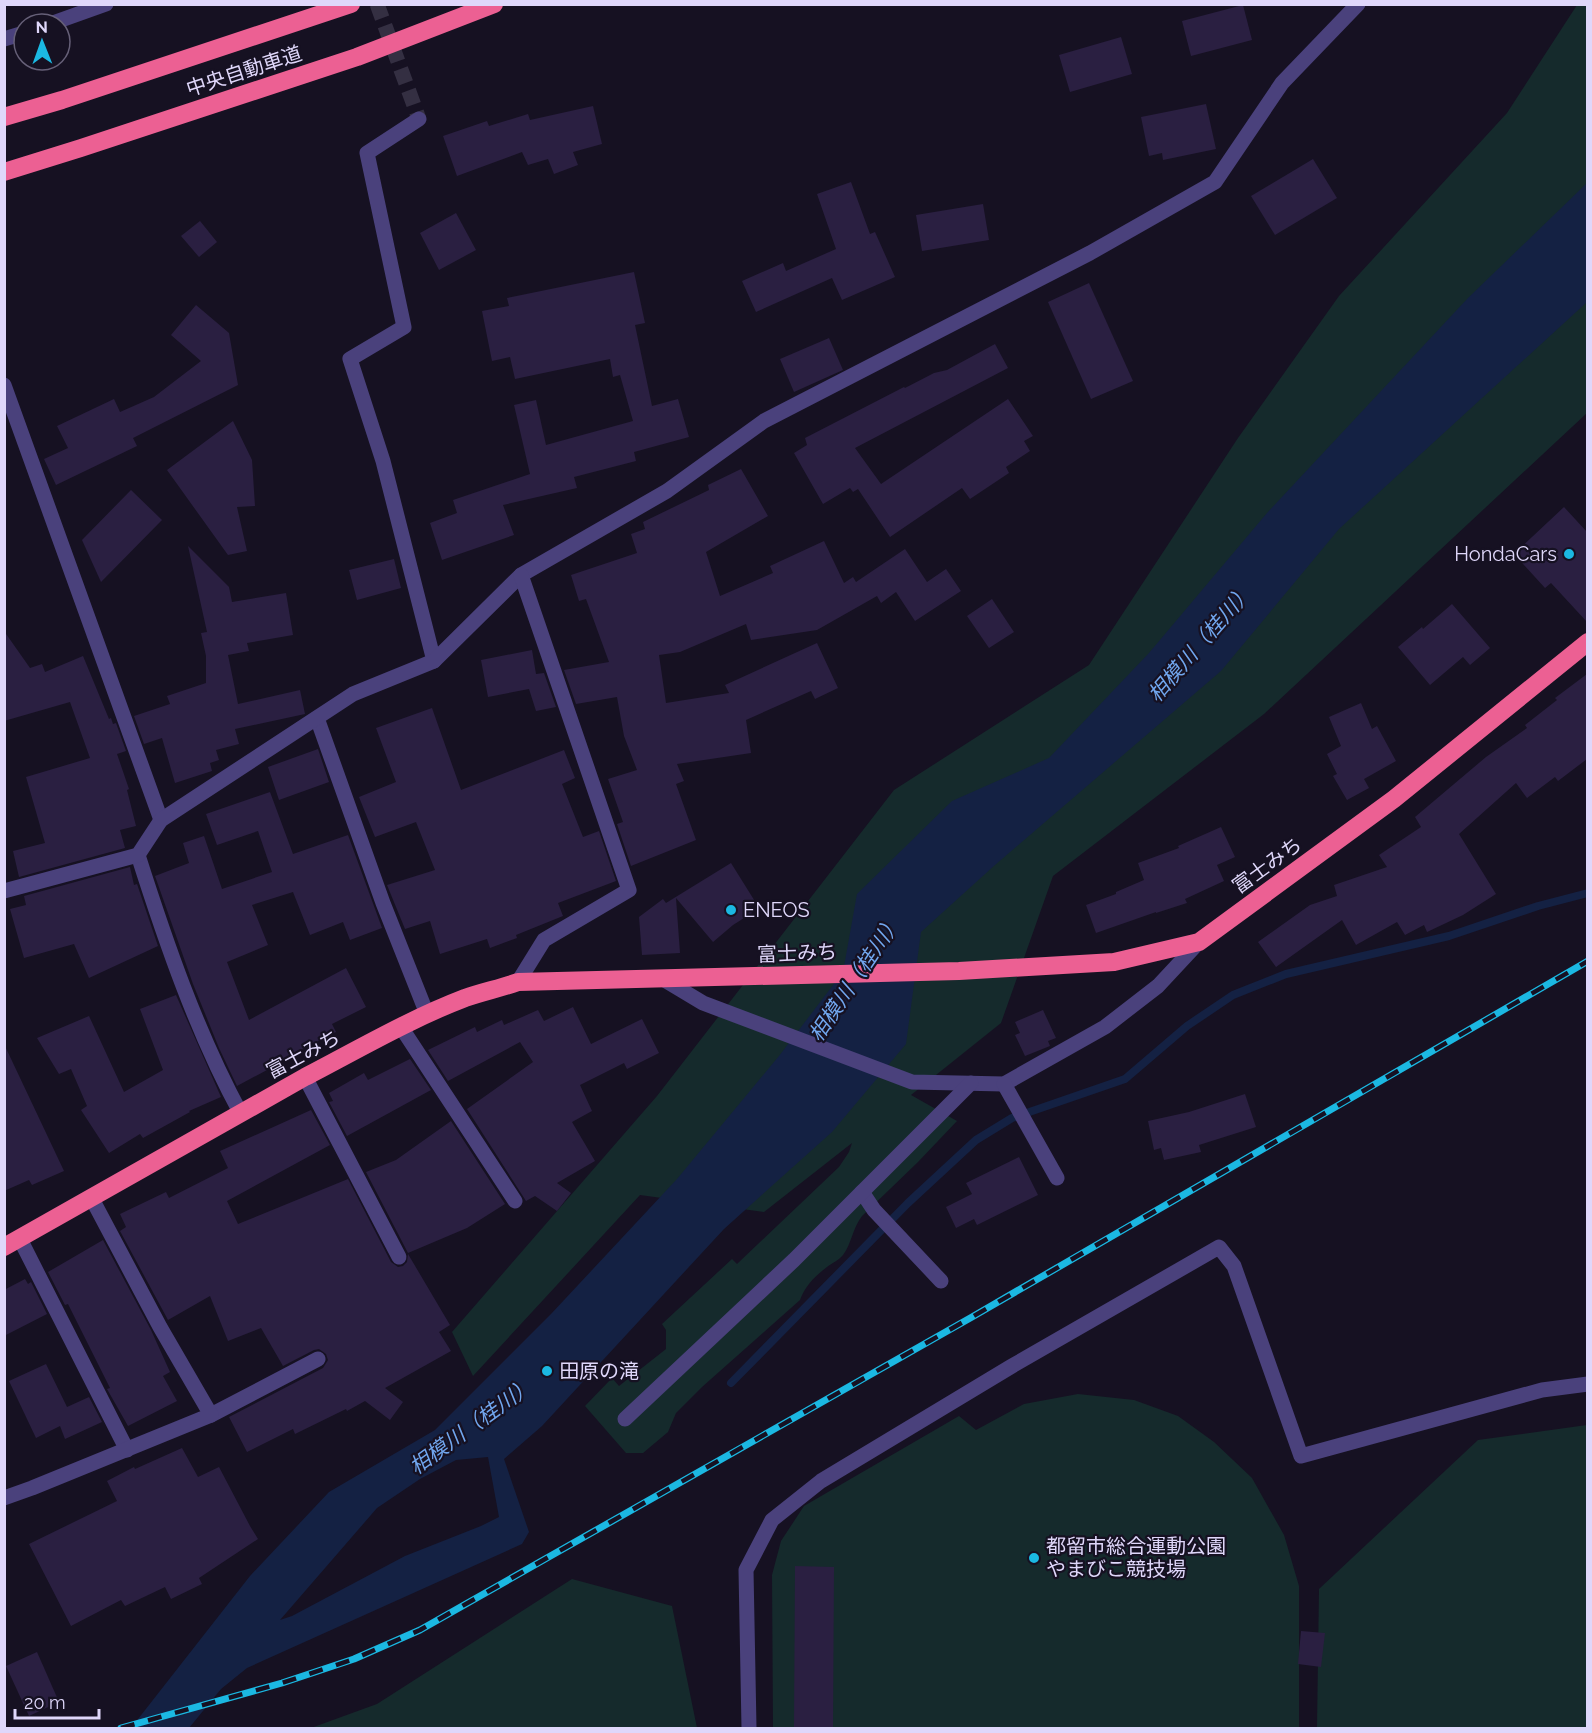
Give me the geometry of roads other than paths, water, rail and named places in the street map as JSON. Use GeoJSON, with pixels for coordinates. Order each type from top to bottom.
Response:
{"type":"FeatureCollection","features":[{"type":"Feature","properties":{"kind":"highway","name":"中央自動車道"},"geometry":{"type":"LineString","coordinates":[[4,117],[351,4]]}},
{"type":"Feature","properties":{"kind":"highway","name":"中央自動車道"},"geometry":{"type":"LineString","coordinates":[[4,172],[357,57],[494,4]]}},
{"type":"Feature","properties":{"kind":"highway","name":"富士みち"},"geometry":{"type":"LineString","coordinates":[[12,1243],[304,1077],[427,1014],[466,998],[518,982],[959,971],[1114,962],[1199,942],[1394,799],[1587,642]]}},
{"type":"Feature","properties":{"kind":"street"},"geometry":{"type":"LineString","coordinates":[[72,16],[106,4]]}},
{"type":"Feature","properties":{"kind":"street"},"geometry":{"type":"LineString","coordinates":[[4,891],[138,855],[161,820],[353,694],[434,661],[521,575],[667,491],[764,421],[1089,253],[1215,182],[1282,83],[1358,4]]}},
{"type":"Feature","properties":{"kind":"street"},"geometry":{"type":"LineString","coordinates":[[419,119],[367,153],[404,327],[350,359],[383,461],[434,661]]}},
{"type":"Feature","properties":{"kind":"street"},"geometry":{"type":"LineString","coordinates":[[4,385],[161,820]]}},
{"type":"Feature","properties":{"kind":"street"},"geometry":{"type":"LineString","coordinates":[[518,982],[544,940],[629,890],[521,575]]}},
{"type":"Feature","properties":{"kind":"street"},"geometry":{"type":"LineString","coordinates":[[317,718],[383,903],[427,1014]]}},
{"type":"Feature","properties":{"kind":"street"},"geometry":{"type":"LineString","coordinates":[[138,855],[166,944],[224,1083],[241,1114]]}},
{"type":"Feature","properties":{"kind":"street"},"geometry":{"type":"LineString","coordinates":[[663,978],[703,1004],[912,1082],[1004,1084],[1105,1027],[1158,986],[1199,942]]}},
{"type":"Feature","properties":{"kind":"street"},"geometry":{"type":"LineString","coordinates":[[401,1028],[515,1202]]}},
{"type":"Feature","properties":{"kind":"street"},"geometry":{"type":"LineString","coordinates":[[304,1077],[399,1257]]}},
{"type":"Feature","properties":{"kind":"street"},"geometry":{"type":"LineString","coordinates":[[625,1419],[794,1260],[971,1083]]}},
{"type":"Feature","properties":{"kind":"street"},"geometry":{"type":"LineString","coordinates":[[1004,1084],[1057,1178]]}},
{"type":"Feature","properties":{"kind":"street"},"geometry":{"type":"LineString","coordinates":[[862,1192],[874,1210],[941,1281]]}},
{"type":"Feature","properties":{"kind":"street"},"geometry":{"type":"LineString","coordinates":[[92,1197],[160,1327],[211,1415]]}},
{"type":"Feature","properties":{"kind":"street"},"geometry":{"type":"LineString","coordinates":[[12,1243],[127,1450]]}},
{"type":"Feature","properties":{"kind":"street"},"geometry":{"type":"LineString","coordinates":[[749,1728],[746,1570],[772,1520],[831,1475],[1012,1366],[1220,1247],[1234,1266],[1300,1456],[1542,1390],[1587,1384]]}},
{"type":"Feature","properties":{"kind":"street"},"geometry":{"type":"LineString","coordinates":[[4,1498],[211,1415],[318,1359]]}},
{"type":"Feature","properties":{"kind":"water","name":"相模川（桂川）"},"geometry":{"type":"Polygon","coordinates":[[[1587,183],[1587,302],[1339,529],[1221,671],[995,865],[921,932],[906,1044],[832,1132],[724,1229],[542,1426],[504,1459],[529,1532],[522,1544],[247,1668],[221,1689],[189,1728],[131,1728],[250,1576],[329,1492],[435,1430],[551,1314],[677,1179],[779,1056],[843,972],[857,894],[952,801],[1049,758],[1149,653],[1267,513],[1468,298],[1587,183]],[[488,1457],[456,1460],[420,1479],[377,1508],[280,1620],[292,1616],[405,1556],[499,1517],[488,1457]]]}},
{"type":"Feature","properties":{"kind":"waterway"},"geometry":{"type":"LineString","coordinates":[[731,1383],[908,1203],[976,1140],[1012,1118],[1125,1079],[1187,1026],[1233,995],[1286,974],[1449,936],[1538,906],[1588,893]]}},
{"type":"Feature","properties":{"kind":"tunnel"},"geometry":{"type":"LineString","coordinates":[[377,4],[419,119]]}},
{"type":"Feature","properties":{"kind":"railway"},"geometry":{"type":"LineString","coordinates":[[121,1728],[282,1683],[354,1659],[420,1630],[972,1317],[1588,961]]}},
{"type":"Feature","properties":{"kind":"place","name":"HondaCars"},"geometry":{"type":"Point","coordinates":[1569,554]}},
{"type":"Feature","properties":{"kind":"place","name":"ENEOS"},"geometry":{"type":"Point","coordinates":[731,910]}},
{"type":"Feature","properties":{"kind":"place","name":"田原の滝"},"geometry":{"type":"Point","coordinates":[547,1371]}},
{"type":"Feature","properties":{"kind":"place","name":"都留市総合運動公園 やまびこ競技場"},"geometry":{"type":"Point","coordinates":[1034,1558]}}]}
